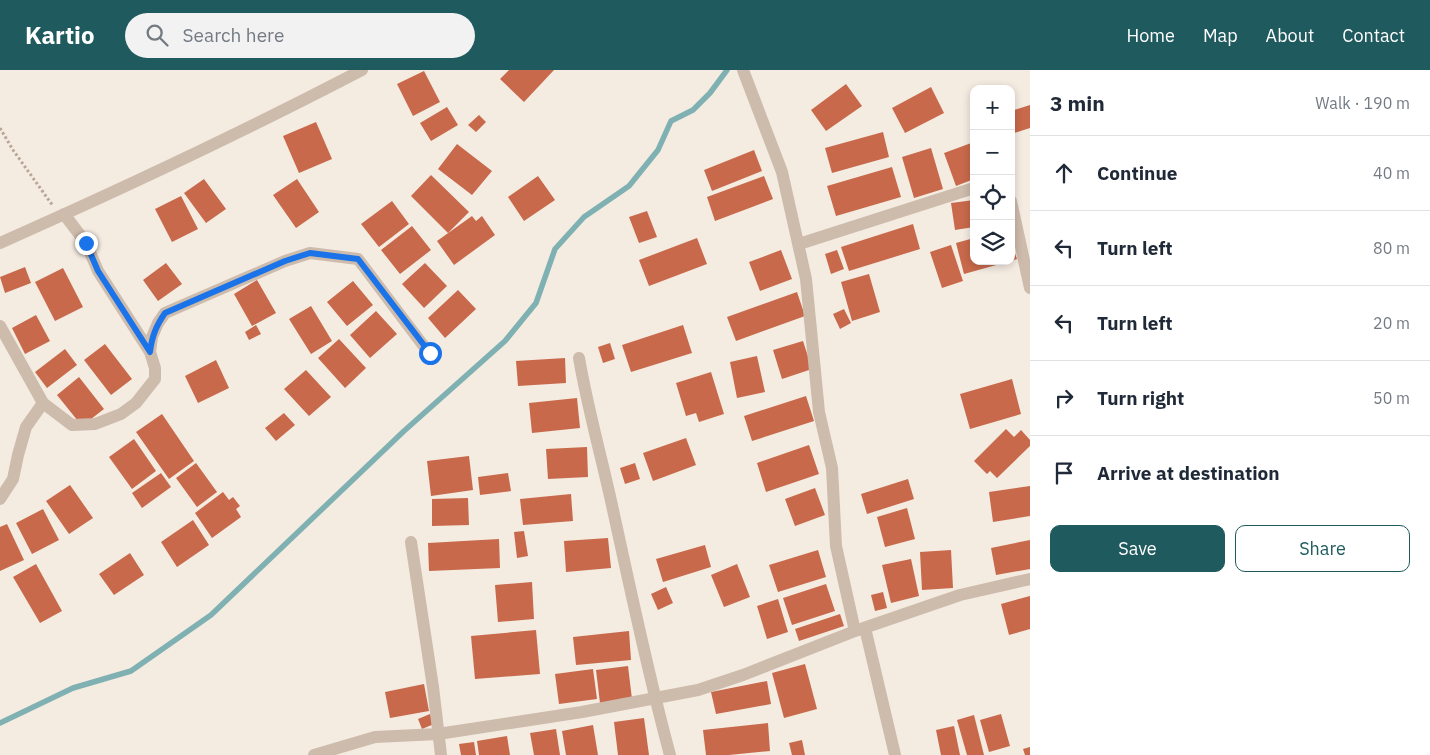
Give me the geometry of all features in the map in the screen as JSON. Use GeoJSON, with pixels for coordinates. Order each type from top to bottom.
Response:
{"type":"FeatureCollection","features":[{"type":"Feature","properties":{"kind":"street"},"geometry":{"type":"LineString","coordinates":[[0,243],[268,119],[362,70]]}},
{"type":"Feature","properties":{"kind":"street"},"geometry":{"type":"LineString","coordinates":[[743,70],[782,172],[806,279],[819,412],[832,468],[836,546],[895,755]]}},
{"type":"Feature","properties":{"kind":"street"},"geometry":{"type":"LineString","coordinates":[[798,244],[970,189]]}},
{"type":"Feature","properties":{"kind":"street"},"geometry":{"type":"LineString","coordinates":[[0,326],[43,404],[72,425],[95,424],[121,414],[136,403],[155,379],[155,368],[150,352],[98,271],[86,243],[62,215]]}},
{"type":"Feature","properties":{"kind":"street"},"geometry":{"type":"LineString","coordinates":[[1015,219],[1030,288]]}},
{"type":"Feature","properties":{"kind":"street"},"geometry":{"type":"LineString","coordinates":[[150,352],[152,337],[165,313],[285,261],[310,253],[358,259],[430,353]]}},
{"type":"Feature","properties":{"kind":"street"},"geometry":{"type":"LineString","coordinates":[[579,358],[587,404],[670,755]]}},
{"type":"Feature","properties":{"kind":"street"},"geometry":{"type":"LineString","coordinates":[[0,500],[13,479],[26,427],[43,404]]}},
{"type":"Feature","properties":{"kind":"street"},"geometry":{"type":"LineString","coordinates":[[411,542],[433,687],[441,755]]}},
{"type":"Feature","properties":{"kind":"street"},"geometry":{"type":"LineString","coordinates":[[314,755],[375,737],[438,734],[582,712],[698,690],[860,629],[960,595],[1030,579]]}},
{"type":"Feature","properties":{"kind":"path"},"geometry":{"type":"LineString","coordinates":[[0,128],[13,150],[62,215]]}},
{"type":"Feature","properties":{"kind":"building"},"geometry":{"type":"Polygon","coordinates":[[[509,70],[554,70],[524,102],[500,79],[509,70]]]}},
{"type":"Feature","properties":{"kind":"building"},"geometry":{"type":"Polygon","coordinates":[[[424,71],[440,102],[413,116],[397,84],[424,71]]]}},
{"type":"Feature","properties":{"kind":"building"},"geometry":{"type":"Polygon","coordinates":[[[846,84],[862,106],[826,131],[811,110],[846,84]]]}},
{"type":"Feature","properties":{"kind":"building"},"geometry":{"type":"Polygon","coordinates":[[[931,87],[944,113],[905,133],[892,108],[931,87]]]}},
{"type":"Feature","properties":{"kind":"building"},"geometry":{"type":"Polygon","coordinates":[[[1030,105],[1030,128],[1015,133],[1015,110],[1030,105]]]}},
{"type":"Feature","properties":{"kind":"building"},"geometry":{"type":"Polygon","coordinates":[[[447,107],[458,125],[431,141],[420,123],[447,107]]]}},
{"type":"Feature","properties":{"kind":"building"},"geometry":{"type":"Polygon","coordinates":[[[479,115],[486,122],[476,132],[468,125],[479,115]]]}},
{"type":"Feature","properties":{"kind":"building"},"geometry":{"type":"Polygon","coordinates":[[[316,122],[332,159],[299,173],[283,136],[316,122]]]}},
{"type":"Feature","properties":{"kind":"building"},"geometry":{"type":"Polygon","coordinates":[[[883,132],[889,157],[832,173],[825,148],[883,132]]]}},
{"type":"Feature","properties":{"kind":"building"},"geometry":{"type":"Polygon","coordinates":[[[970,143],[970,181],[956,186],[944,153],[970,143]]]}},
{"type":"Feature","properties":{"kind":"building"},"geometry":{"type":"Polygon","coordinates":[[[457,144],[492,171],[472,195],[438,169],[457,144]]]}},
{"type":"Feature","properties":{"kind":"building"},"geometry":{"type":"Polygon","coordinates":[[[931,148],[943,189],[914,198],[902,157],[931,148]]]}},
{"type":"Feature","properties":{"kind":"building"},"geometry":{"type":"Polygon","coordinates":[[[754,150],[762,171],[712,191],[704,170],[754,150]]]}},
{"type":"Feature","properties":{"kind":"building"},"geometry":{"type":"Polygon","coordinates":[[[892,167],[901,197],[836,216],[827,186],[892,167]]]}},
{"type":"Feature","properties":{"kind":"building"},"geometry":{"type":"Polygon","coordinates":[[[431,175],[469,212],[448,233],[411,196],[431,175]]]}},
{"type":"Feature","properties":{"kind":"building"},"geometry":{"type":"Polygon","coordinates":[[[538,176],[555,200],[524,221],[508,197],[538,176]]]}},
{"type":"Feature","properties":{"kind":"building"},"geometry":{"type":"Polygon","coordinates":[[[764,176],[773,199],[715,221],[707,197],[764,176]]]}},
{"type":"Feature","properties":{"kind":"building"},"geometry":{"type":"Polygon","coordinates":[[[204,179],[226,209],[206,223],[184,193],[204,179]]]}},
{"type":"Feature","properties":{"kind":"building"},"geometry":{"type":"Polygon","coordinates":[[[297,179],[319,212],[296,228],[273,195],[297,179]]]}},
{"type":"Feature","properties":{"kind":"building"},"geometry":{"type":"Polygon","coordinates":[[[181,196],[198,229],[172,242],[155,209],[181,196]]]}},
{"type":"Feature","properties":{"kind":"building"},"geometry":{"type":"Polygon","coordinates":[[[392,201],[409,224],[379,247],[361,224],[392,201]]]}},
{"type":"Feature","properties":{"kind":"building"},"geometry":{"type":"Polygon","coordinates":[[[970,201],[970,228],[955,230],[951,203],[970,201]]]}},
{"type":"Feature","properties":{"kind":"building"},"geometry":{"type":"Polygon","coordinates":[[[647,211],[657,237],[639,243],[629,217],[647,211]]]}},
{"type":"Feature","properties":{"kind":"building"},"geometry":{"type":"Polygon","coordinates":[[[472,216],[476,221],[482,216],[495,235],[454,265],[437,241],[472,216]]]}},
{"type":"Feature","properties":{"kind":"building"},"geometry":{"type":"Polygon","coordinates":[[[913,224],[920,249],[849,271],[841,247],[913,224]]]}},
{"type":"Feature","properties":{"kind":"building"},"geometry":{"type":"Polygon","coordinates":[[[412,226],[431,250],[400,274],[381,250],[412,226]]]}},
{"type":"Feature","properties":{"kind":"building"},"geometry":{"type":"Polygon","coordinates":[[[697,238],[707,264],[649,286],[639,260],[697,238]]]}},
{"type":"Feature","properties":{"kind":"building"},"geometry":{"type":"Polygon","coordinates":[[[970,239],[970,265],[996,265],[964,274],[956,243],[970,239]]]}},
{"type":"Feature","properties":{"kind":"building"},"geometry":{"type":"Polygon","coordinates":[[[951,245],[963,281],[942,288],[930,252],[951,245]]]}},
{"type":"Feature","properties":{"kind":"building"},"geometry":{"type":"Polygon","coordinates":[[[781,250],[792,279],[760,291],[749,262],[781,250]]]}},
{"type":"Feature","properties":{"kind":"building"},"geometry":{"type":"Polygon","coordinates":[[[837,250],[844,269],[831,274],[825,254],[837,250]]]}},
{"type":"Feature","properties":{"kind":"building"},"geometry":{"type":"Polygon","coordinates":[[[166,263],[182,284],[158,301],[143,280],[166,263]]]}},
{"type":"Feature","properties":{"kind":"building"},"geometry":{"type":"Polygon","coordinates":[[[425,263],[447,286],[424,308],[402,284],[425,263]]]}},
{"type":"Feature","properties":{"kind":"building"},"geometry":{"type":"Polygon","coordinates":[[[25,267],[31,283],[5,293],[0,277],[25,267]]]}},
{"type":"Feature","properties":{"kind":"building"},"geometry":{"type":"Polygon","coordinates":[[[63,268],[83,307],[55,321],[35,282],[63,268]]]}},
{"type":"Feature","properties":{"kind":"building"},"geometry":{"type":"Polygon","coordinates":[[[869,274],[880,312],[852,321],[841,282],[869,274]]]}},
{"type":"Feature","properties":{"kind":"building"},"geometry":{"type":"Polygon","coordinates":[[[257,280],[276,313],[252,326],[234,294],[257,280]]]}},
{"type":"Feature","properties":{"kind":"building"},"geometry":{"type":"Polygon","coordinates":[[[353,281],[373,305],[347,326],[327,302],[353,281]]]}},
{"type":"Feature","properties":{"kind":"building"},"geometry":{"type":"Polygon","coordinates":[[[458,290],[476,309],[445,338],[428,318],[458,290]]]}},
{"type":"Feature","properties":{"kind":"building"},"geometry":{"type":"Polygon","coordinates":[[[797,292],[805,316],[736,341],[727,317],[797,292]]]}},
{"type":"Feature","properties":{"kind":"building"},"geometry":{"type":"Polygon","coordinates":[[[311,306],[332,341],[311,354],[289,319],[311,306]]]}},
{"type":"Feature","properties":{"kind":"building"},"geometry":{"type":"Polygon","coordinates":[[[844,309],[851,323],[840,329],[833,314],[844,309]]]}},
{"type":"Feature","properties":{"kind":"building"},"geometry":{"type":"Polygon","coordinates":[[[376,311],[397,334],[370,358],[350,335],[376,311]]]}},
{"type":"Feature","properties":{"kind":"building"},"geometry":{"type":"Polygon","coordinates":[[[36,315],[50,341],[25,354],[12,328],[36,315]]]}},
{"type":"Feature","properties":{"kind":"building"},"geometry":{"type":"Polygon","coordinates":[[[256,325],[261,334],[249,340],[245,332],[256,325]]]}},
{"type":"Feature","properties":{"kind":"building"},"geometry":{"type":"Polygon","coordinates":[[[683,325],[692,353],[631,372],[622,345],[683,325]]]}},
{"type":"Feature","properties":{"kind":"building"},"geometry":{"type":"Polygon","coordinates":[[[339,339],[366,368],[345,388],[318,358],[339,339]]]}},
{"type":"Feature","properties":{"kind":"building"},"geometry":{"type":"Polygon","coordinates":[[[803,341],[812,369],[782,379],[773,350],[803,341]]]}},
{"type":"Feature","properties":{"kind":"building"},"geometry":{"type":"Polygon","coordinates":[[[610,343],[615,359],[603,363],[598,347],[610,343]]]}},
{"type":"Feature","properties":{"kind":"building"},"geometry":{"type":"Polygon","coordinates":[[[105,344],[132,379],[111,395],[84,360],[105,344]]]}},
{"type":"Feature","properties":{"kind":"building"},"geometry":{"type":"Polygon","coordinates":[[[65,349],[77,365],[47,388],[35,372],[65,349]]]}},
{"type":"Feature","properties":{"kind":"building"},"geometry":{"type":"Polygon","coordinates":[[[757,356],[765,392],[737,398],[730,362],[757,356]]]}},
{"type":"Feature","properties":{"kind":"building"},"geometry":{"type":"Polygon","coordinates":[[[565,358],[566,383],[518,386],[516,361],[565,358]]]}},
{"type":"Feature","properties":{"kind":"building"},"geometry":{"type":"Polygon","coordinates":[[[216,360],[229,388],[198,403],[185,376],[216,360]]]}},
{"type":"Feature","properties":{"kind":"building"},"geometry":{"type":"Polygon","coordinates":[[[306,370],[331,397],[309,416],[284,389],[306,370]]]}},
{"type":"Feature","properties":{"kind":"building"},"geometry":{"type":"Polygon","coordinates":[[[711,372],[724,414],[699,422],[696,413],[686,416],[676,383],[711,372]]]}},
{"type":"Feature","properties":{"kind":"building"},"geometry":{"type":"Polygon","coordinates":[[[79,377],[104,409],[82,426],[57,395],[79,377]]]}},
{"type":"Feature","properties":{"kind":"building"},"geometry":{"type":"Polygon","coordinates":[[[1012,379],[1021,414],[970,429],[960,394],[1012,379]]]}},
{"type":"Feature","properties":{"kind":"building"},"geometry":{"type":"Polygon","coordinates":[[[806,396],[814,421],[752,441],[744,416],[806,396]]]}},
{"type":"Feature","properties":{"kind":"building"},"geometry":{"type":"Polygon","coordinates":[[[577,398],[580,428],[532,433],[529,403],[577,398]]]}},
{"type":"Feature","properties":{"kind":"building"},"geometry":{"type":"Polygon","coordinates":[[[284,413],[295,425],[276,441],[265,428],[284,413]]]}},
{"type":"Feature","properties":{"kind":"building"},"geometry":{"type":"Polygon","coordinates":[[[162,414],[194,461],[169,479],[136,432],[162,414]]]}},
{"type":"Feature","properties":{"kind":"building"},"geometry":{"type":"Polygon","coordinates":[[[1006,429],[1014,437],[1021,430],[1030,440],[1030,446],[997,478],[990,471],[987,474],[974,461],[1006,429]]]}},
{"type":"Feature","properties":{"kind":"building"},"geometry":{"type":"Polygon","coordinates":[[[686,438],[696,465],[653,481],[643,453],[686,438]]]}},
{"type":"Feature","properties":{"kind":"building"},"geometry":{"type":"Polygon","coordinates":[[[134,439],[156,471],[132,489],[109,457],[134,439]]]}},
{"type":"Feature","properties":{"kind":"building"},"geometry":{"type":"Polygon","coordinates":[[[809,445],[819,474],[766,492],[757,463],[809,445]]]}},
{"type":"Feature","properties":{"kind":"building"},"geometry":{"type":"Polygon","coordinates":[[[587,447],[588,477],[548,479],[546,449],[587,447]]]}},
{"type":"Feature","properties":{"kind":"building"},"geometry":{"type":"Polygon","coordinates":[[[469,456],[473,490],[431,496],[427,461],[469,456]]]}},
{"type":"Feature","properties":{"kind":"building"},"geometry":{"type":"Polygon","coordinates":[[[196,463],[217,492],[197,507],[176,478],[196,463]]]}},
{"type":"Feature","properties":{"kind":"building"},"geometry":{"type":"Polygon","coordinates":[[[635,463],[640,479],[625,484],[620,468],[635,463]]]}},
{"type":"Feature","properties":{"kind":"building"},"geometry":{"type":"Polygon","coordinates":[[[161,473],[171,487],[142,508],[132,493],[161,473]]]}},
{"type":"Feature","properties":{"kind":"building"},"geometry":{"type":"Polygon","coordinates":[[[508,473],[511,491],[480,495],[478,477],[508,473]]]}},
{"type":"Feature","properties":{"kind":"building"},"geometry":{"type":"Polygon","coordinates":[[[908,479],[914,499],[867,514],[861,494],[908,479]]]}},
{"type":"Feature","properties":{"kind":"building"},"geometry":{"type":"Polygon","coordinates":[[[70,485],[93,518],[69,534],[46,501],[70,485]]]}},
{"type":"Feature","properties":{"kind":"building"},"geometry":{"type":"Polygon","coordinates":[[[1030,486],[1030,516],[993,522],[989,492],[1030,486]]]}},
{"type":"Feature","properties":{"kind":"building"},"geometry":{"type":"Polygon","coordinates":[[[815,488],[825,515],[795,526],[785,499],[815,488]]]}},
{"type":"Feature","properties":{"kind":"building"},"geometry":{"type":"Polygon","coordinates":[[[223,492],[229,500],[233,497],[240,506],[236,509],[241,517],[212,538],[195,513],[223,492]]]}},
{"type":"Feature","properties":{"kind":"building"},"geometry":{"type":"Polygon","coordinates":[[[571,494],[573,521],[523,525],[520,499],[571,494]]]}},
{"type":"Feature","properties":{"kind":"building"},"geometry":{"type":"Polygon","coordinates":[[[468,498],[469,525],[432,526],[432,499],[468,498]]]}},
{"type":"Feature","properties":{"kind":"building"},"geometry":{"type":"Polygon","coordinates":[[[907,508],[915,539],[885,547],[877,517],[907,508]]]}},
{"type":"Feature","properties":{"kind":"building"},"geometry":{"type":"Polygon","coordinates":[[[43,509],[59,540],[32,554],[16,523],[43,509]]]}},
{"type":"Feature","properties":{"kind":"building"},"geometry":{"type":"Polygon","coordinates":[[[193,520],[209,545],[177,567],[161,542],[193,520]]]}},
{"type":"Feature","properties":{"kind":"building"},"geometry":{"type":"Polygon","coordinates":[[[7,524],[24,560],[0,571],[0,527],[7,524]]]}},
{"type":"Feature","properties":{"kind":"building"},"geometry":{"type":"Polygon","coordinates":[[[524,531],[528,556],[517,558],[514,532],[524,531]]]}},
{"type":"Feature","properties":{"kind":"building"},"geometry":{"type":"Polygon","coordinates":[[[608,538],[611,568],[566,572],[564,541],[608,538]]]}},
{"type":"Feature","properties":{"kind":"building"},"geometry":{"type":"Polygon","coordinates":[[[499,539],[500,568],[429,571],[428,543],[499,539]]]}},
{"type":"Feature","properties":{"kind":"building"},"geometry":{"type":"Polygon","coordinates":[[[1030,540],[1030,569],[996,575],[991,548],[1030,540]]]}},
{"type":"Feature","properties":{"kind":"building"},"geometry":{"type":"Polygon","coordinates":[[[705,545],[711,567],[663,582],[656,559],[705,545]]]}},
{"type":"Feature","properties":{"kind":"building"},"geometry":{"type":"Polygon","coordinates":[[[818,550],[826,577],[778,592],[769,565],[818,550]]]}},
{"type":"Feature","properties":{"kind":"building"},"geometry":{"type":"Polygon","coordinates":[[[951,550],[953,588],[922,590],[920,552],[951,550]]]}},
{"type":"Feature","properties":{"kind":"building"},"geometry":{"type":"Polygon","coordinates":[[[130,553],[144,575],[114,595],[99,574],[130,553]]]}},
{"type":"Feature","properties":{"kind":"building"},"geometry":{"type":"Polygon","coordinates":[[[911,559],[919,596],[891,603],[882,565],[911,559]]]}},
{"type":"Feature","properties":{"kind":"building"},"geometry":{"type":"Polygon","coordinates":[[[36,564],[62,611],[40,623],[13,577],[36,564]]]}},
{"type":"Feature","properties":{"kind":"building"},"geometry":{"type":"Polygon","coordinates":[[[737,564],[750,597],[724,607],[711,575],[737,564]]]}},
{"type":"Feature","properties":{"kind":"building"},"geometry":{"type":"Polygon","coordinates":[[[532,582],[534,619],[498,622],[495,585],[532,582]]]}},
{"type":"Feature","properties":{"kind":"building"},"geometry":{"type":"Polygon","coordinates":[[[826,584],[835,611],[792,625],[783,598],[826,584]]]}},
{"type":"Feature","properties":{"kind":"building"},"geometry":{"type":"Polygon","coordinates":[[[666,587],[673,603],[658,610],[651,594],[666,587]]]}},
{"type":"Feature","properties":{"kind":"building"},"geometry":{"type":"Polygon","coordinates":[[[883,592],[887,608],[875,611],[871,595],[883,592]]]}},
{"type":"Feature","properties":{"kind":"building"},"geometry":{"type":"Polygon","coordinates":[[[1030,596],[1030,629],[1009,635],[1001,604],[1030,596]]]}},
{"type":"Feature","properties":{"kind":"building"},"geometry":{"type":"Polygon","coordinates":[[[778,599],[788,632],[767,639],[757,606],[778,599]]]}},
{"type":"Feature","properties":{"kind":"building"},"geometry":{"type":"Polygon","coordinates":[[[840,614],[844,626],[799,641],[795,629],[840,614]]]}},
{"type":"Feature","properties":{"kind":"building"},"geometry":{"type":"Polygon","coordinates":[[[536,630],[540,674],[475,679],[471,636],[536,630]]]}},
{"type":"Feature","properties":{"kind":"building"},"geometry":{"type":"Polygon","coordinates":[[[629,631],[631,660],[576,665],[573,637],[629,631]]]}},
{"type":"Feature","properties":{"kind":"building"},"geometry":{"type":"Polygon","coordinates":[[[805,664],[817,709],[784,718],[772,673],[805,664]]]}},
{"type":"Feature","properties":{"kind":"building"},"geometry":{"type":"Polygon","coordinates":[[[628,666],[632,699],[600,703],[596,670],[628,666]]]}},
{"type":"Feature","properties":{"kind":"building"},"geometry":{"type":"Polygon","coordinates":[[[593,669],[597,699],[559,704],[555,674],[593,669]]]}},
{"type":"Feature","properties":{"kind":"building"},"geometry":{"type":"Polygon","coordinates":[[[767,681],[771,704],[716,714],[711,692],[767,681]]]}},
{"type":"Feature","properties":{"kind":"building"},"geometry":{"type":"Polygon","coordinates":[[[424,684],[429,711],[390,718],[385,692],[424,684]]]}},
{"type":"Feature","properties":{"kind":"building"},"geometry":{"type":"Polygon","coordinates":[[[430,714],[434,724],[422,729],[418,719],[430,714]]]}},
{"type":"Feature","properties":{"kind":"building"},"geometry":{"type":"Polygon","coordinates":[[[1001,714],[1010,746],[989,752],[980,720],[1001,714]]]}},
{"type":"Feature","properties":{"kind":"building"},"geometry":{"type":"Polygon","coordinates":[[[974,715],[984,755],[967,755],[957,720],[974,715]]]}},
{"type":"Feature","properties":{"kind":"building"},"geometry":{"type":"Polygon","coordinates":[[[644,718],[649,755],[618,755],[614,722],[644,718]]]}},
{"type":"Feature","properties":{"kind":"building"},"geometry":{"type":"Polygon","coordinates":[[[768,723],[770,751],[706,755],[703,730],[768,723]]]}},
{"type":"Feature","properties":{"kind":"building"},"geometry":{"type":"Polygon","coordinates":[[[593,725],[598,755],[566,755],[562,731],[593,725]]]}},
{"type":"Feature","properties":{"kind":"building"},"geometry":{"type":"Polygon","coordinates":[[[954,726],[960,755],[941,755],[936,730],[954,726]]]}},
{"type":"Feature","properties":{"kind":"building"},"geometry":{"type":"Polygon","coordinates":[[[556,729],[560,755],[534,755],[530,733],[556,729]]]}},
{"type":"Feature","properties":{"kind":"building"},"geometry":{"type":"Polygon","coordinates":[[[507,736],[510,755],[479,755],[477,741],[507,736]]]}},
{"type":"Feature","properties":{"kind":"building"},"geometry":{"type":"Polygon","coordinates":[[[802,740],[805,755],[792,755],[789,743],[802,740]]]}},
{"type":"Feature","properties":{"kind":"building"},"geometry":{"type":"Polygon","coordinates":[[[474,742],[476,755],[461,755],[459,744],[474,742]]]}},
{"type":"Feature","properties":{"kind":"building"},"geometry":{"type":"Polygon","coordinates":[[[1030,747],[1030,755],[1025,755],[1023,749],[1030,747]]]}},
{"type":"Feature","properties":{"kind":"waterway"},"geometry":{"type":"LineString","coordinates":[[0,723],[73,688],[131,671],[211,615],[404,431],[505,341],[536,303],[555,249],[584,217],[629,186],[658,150],[671,121],[693,110],[710,93],[727,70]]}},
{"type":"Feature","properties":{"kind":"route"},"geometry":{"type":"LineString","coordinates":[[86,243],[98,271],[150,352],[152,337],[165,313],[285,261],[310,253],[358,259],[430,353]]}}]}
